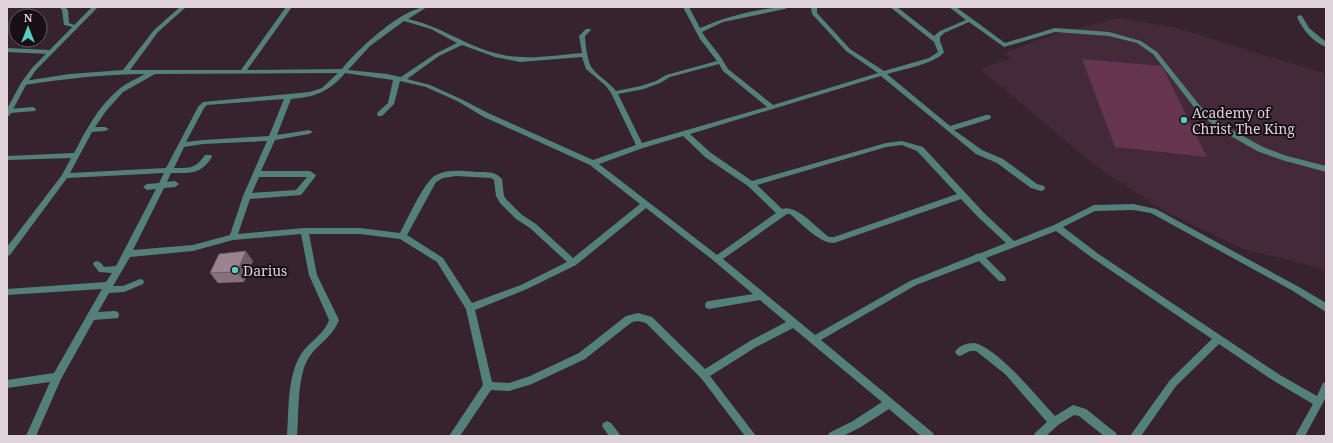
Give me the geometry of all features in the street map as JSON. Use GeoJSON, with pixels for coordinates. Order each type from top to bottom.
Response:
{"type":"FeatureCollection","features":[{"type":"Feature","properties":{"kind":"street"},"geometry":{"type":"LineString","coordinates":[[62,7],[65,10],[66,24],[75,27]]}},
{"type":"Feature","properties":{"kind":"street"},"geometry":{"type":"LineString","coordinates":[[8,113],[24,83],[49,52],[95,7]]}},
{"type":"Feature","properties":{"kind":"street"},"geometry":{"type":"LineString","coordinates":[[126,72],[156,31],[183,7]]}},
{"type":"Feature","properties":{"kind":"street"},"geometry":{"type":"LineString","coordinates":[[244,71],[289,7]]}},
{"type":"Feature","properties":{"kind":"street"},"geometry":{"type":"LineString","coordinates":[[31,436],[56,377],[127,254],[160,185],[201,107],[205,103],[288,97],[318,92],[325,88],[380,34],[402,19],[424,7]]}},
{"type":"Feature","properties":{"kind":"street"},"geometry":{"type":"LineString","coordinates":[[686,7],[703,39],[725,70],[771,107]]}},
{"type":"Feature","properties":{"kind":"street"},"geometry":{"type":"LineString","coordinates":[[699,31],[721,21],[785,7]]}},
{"type":"Feature","properties":{"kind":"street"},"geometry":{"type":"LineString","coordinates":[[814,7],[814,13],[819,20],[848,50],[873,66],[881,75],[985,156],[1000,161],[1034,186],[1041,188]]}},
{"type":"Feature","properties":{"kind":"street"},"geometry":{"type":"LineString","coordinates":[[893,7],[937,41]]}},
{"type":"Feature","properties":{"kind":"street"},"geometry":{"type":"LineString","coordinates":[[952,7],[1004,45],[1055,30],[1109,34],[1138,42],[1155,53],[1199,109],[1220,126],[1260,149],[1285,158],[1326,169]]}},
{"type":"Feature","properties":{"kind":"street"},"geometry":{"type":"LineString","coordinates":[[1300,17],[1303,25],[1313,36],[1326,45]]}},
{"type":"Feature","properties":{"kind":"street"},"geometry":{"type":"LineString","coordinates":[[402,19],[420,23],[443,31],[462,43],[497,56],[520,60],[585,55]]}},
{"type":"Feature","properties":{"kind":"street"},"geometry":{"type":"LineString","coordinates":[[592,163],[640,146],[881,75],[939,55],[941,52],[937,41],[937,36],[942,32],[970,20]]}},
{"type":"Feature","properties":{"kind":"street"},"geometry":{"type":"LineString","coordinates":[[588,30],[582,36],[588,68],[608,85],[614,93],[640,146]]}},
{"type":"Feature","properties":{"kind":"street"},"geometry":{"type":"LineString","coordinates":[[380,114],[391,104],[400,79],[437,55],[462,43]]}},
{"type":"Feature","properties":{"kind":"street"},"geometry":{"type":"LineString","coordinates":[[7,50],[49,52]]}},
{"type":"Feature","properties":{"kind":"street"},"geometry":{"type":"LineString","coordinates":[[614,93],[642,88],[658,82],[668,76],[720,62]]}},
{"type":"Feature","properties":{"kind":"street"},"geometry":{"type":"LineString","coordinates":[[24,83],[83,75],[126,72],[344,70],[400,79],[428,86],[459,100],[486,115],[592,163],[717,259],[928,436]]}},
{"type":"Feature","properties":{"kind":"street"},"geometry":{"type":"LineString","coordinates":[[7,253],[65,176],[89,130],[110,102],[122,91],[153,72]]}},
{"type":"Feature","properties":{"kind":"street"},"geometry":{"type":"LineString","coordinates":[[233,237],[247,196],[258,174],[288,97]]}},
{"type":"Feature","properties":{"kind":"street"},"geometry":{"type":"LineString","coordinates":[[8,113],[33,109]]}},
{"type":"Feature","properties":{"kind":"street"},"geometry":{"type":"LineString","coordinates":[[949,129],[988,118]]}},
{"type":"Feature","properties":{"kind":"street"},"geometry":{"type":"LineString","coordinates":[[89,130],[105,129]]}},
{"type":"Feature","properties":{"kind":"street"},"geometry":{"type":"LineString","coordinates":[[181,145],[203,142],[272,138],[309,132]]}},
{"type":"Feature","properties":{"kind":"street"},"geometry":{"type":"LineString","coordinates":[[684,133],[708,154],[751,184],[781,213]]}},
{"type":"Feature","properties":{"kind":"street"},"geometry":{"type":"LineString","coordinates":[[751,184],[886,145],[902,143],[920,149],[981,215],[1012,244]]}},
{"type":"Feature","properties":{"kind":"street"},"geometry":{"type":"LineString","coordinates":[[7,158],[76,155]]}},
{"type":"Feature","properties":{"kind":"street"},"geometry":{"type":"LineString","coordinates":[[65,176],[195,170],[200,168],[208,157]]}},
{"type":"Feature","properties":{"kind":"street"},"geometry":{"type":"LineString","coordinates":[[247,196],[298,193],[312,175],[258,174]]}},
{"type":"Feature","properties":{"kind":"street"},"geometry":{"type":"LineString","coordinates":[[402,236],[429,186],[437,177],[454,174],[493,175],[498,179],[500,196],[503,201],[519,217],[533,226],[573,263]]}},
{"type":"Feature","properties":{"kind":"street"},"geometry":{"type":"LineString","coordinates":[[147,187],[175,184]]}},
{"type":"Feature","properties":{"kind":"street"},"geometry":{"type":"LineString","coordinates":[[717,259],[781,213],[792,212],[822,237],[828,240],[834,240],[963,195]]}},
{"type":"Feature","properties":{"kind":"street"},"geometry":{"type":"LineString","coordinates":[[470,308],[524,287],[573,263],[645,204]]}},
{"type":"Feature","properties":{"kind":"street"},"geometry":{"type":"LineString","coordinates":[[814,340],[913,283],[979,256],[1057,227],[1094,208],[1107,207],[1133,207],[1153,211],[1296,289],[1326,308]]}},
{"type":"Feature","properties":{"kind":"street"},"geometry":{"type":"LineString","coordinates":[[1057,227],[1094,255],[1277,378],[1319,402]]}},
{"type":"Feature","properties":{"kind":"street"},"geometry":{"type":"LineString","coordinates":[[127,254],[193,248],[233,237],[304,231],[360,231],[402,236],[440,260],[470,308],[488,386],[454,436]]}},
{"type":"Feature","properties":{"kind":"street"},"geometry":{"type":"LineString","coordinates":[[292,436],[298,376],[303,358],[332,328],[334,320],[312,275],[304,231]]}},
{"type":"Feature","properties":{"kind":"street"},"geometry":{"type":"LineString","coordinates":[[979,256],[1002,279]]}},
{"type":"Feature","properties":{"kind":"street"},"geometry":{"type":"LineString","coordinates":[[97,264],[102,270],[118,269]]}},
{"type":"Feature","properties":{"kind":"street"},"geometry":{"type":"LineString","coordinates":[[7,292],[108,287],[124,289],[140,282]]}},
{"type":"Feature","properties":{"kind":"street"},"geometry":{"type":"LineString","coordinates":[[709,305],[760,296]]}},
{"type":"Feature","properties":{"kind":"street"},"geometry":{"type":"LineString","coordinates":[[92,316],[115,315]]}},
{"type":"Feature","properties":{"kind":"street"},"geometry":{"type":"LineString","coordinates":[[488,386],[509,387],[532,380],[582,356],[629,319],[638,317],[649,320],[704,375],[752,436]]}},
{"type":"Feature","properties":{"kind":"street"},"geometry":{"type":"LineString","coordinates":[[704,375],[753,344],[793,323]]}},
{"type":"Feature","properties":{"kind":"street"},"geometry":{"type":"LineString","coordinates":[[1135,436],[1173,383],[1219,338]]}},
{"type":"Feature","properties":{"kind":"street"},"geometry":{"type":"LineString","coordinates":[[960,352],[968,347],[973,346],[979,348],[1008,371],[1054,422]]}},
{"type":"Feature","properties":{"kind":"street"},"geometry":{"type":"LineString","coordinates":[[7,384],[56,377]]}},
{"type":"Feature","properties":{"kind":"street"},"geometry":{"type":"LineString","coordinates":[[1300,436],[1326,386]]}},
{"type":"Feature","properties":{"kind":"street"},"geometry":{"type":"LineString","coordinates":[[833,436],[857,424],[889,403]]}},
{"type":"Feature","properties":{"kind":"street"},"geometry":{"type":"LineString","coordinates":[[1039,436],[1054,422],[1073,410],[1082,412],[1112,436]]}},
{"type":"Feature","properties":{"kind":"street"},"geometry":{"type":"LineString","coordinates":[[607,426],[616,436]]}},
{"type":"Feature","properties":{"kind":"shaded area","name":"Academy of Christ The King"},"geometry":{"type":"Polygon","coordinates":[[[1119,18],[1173,27],[1326,74],[1326,272],[1317,267],[1243,249],[1166,212],[1097,167],[980,69],[1010,59],[1004,53],[1058,33],[1119,18]]]}},
{"type":"Feature","properties":{"kind":"shaded area"},"geometry":{"type":"Polygon","coordinates":[[[1082,59],[1162,66],[1207,157],[1115,147],[1082,59]]]}},
{"type":"Feature","properties":{"kind":"building"},"geometry":{"type":"Polygon","coordinates":[[[246,251],[237,272],[210,273],[219,254],[246,251]]]}},
{"type":"Feature","properties":{"kind":"place","name":"Academy of Christ The King"},"geometry":{"type":"Point","coordinates":[1184,120]}},
{"type":"Feature","properties":{"kind":"place","name":"Darius"},"geometry":{"type":"Point","coordinates":[235,270]}}]}
